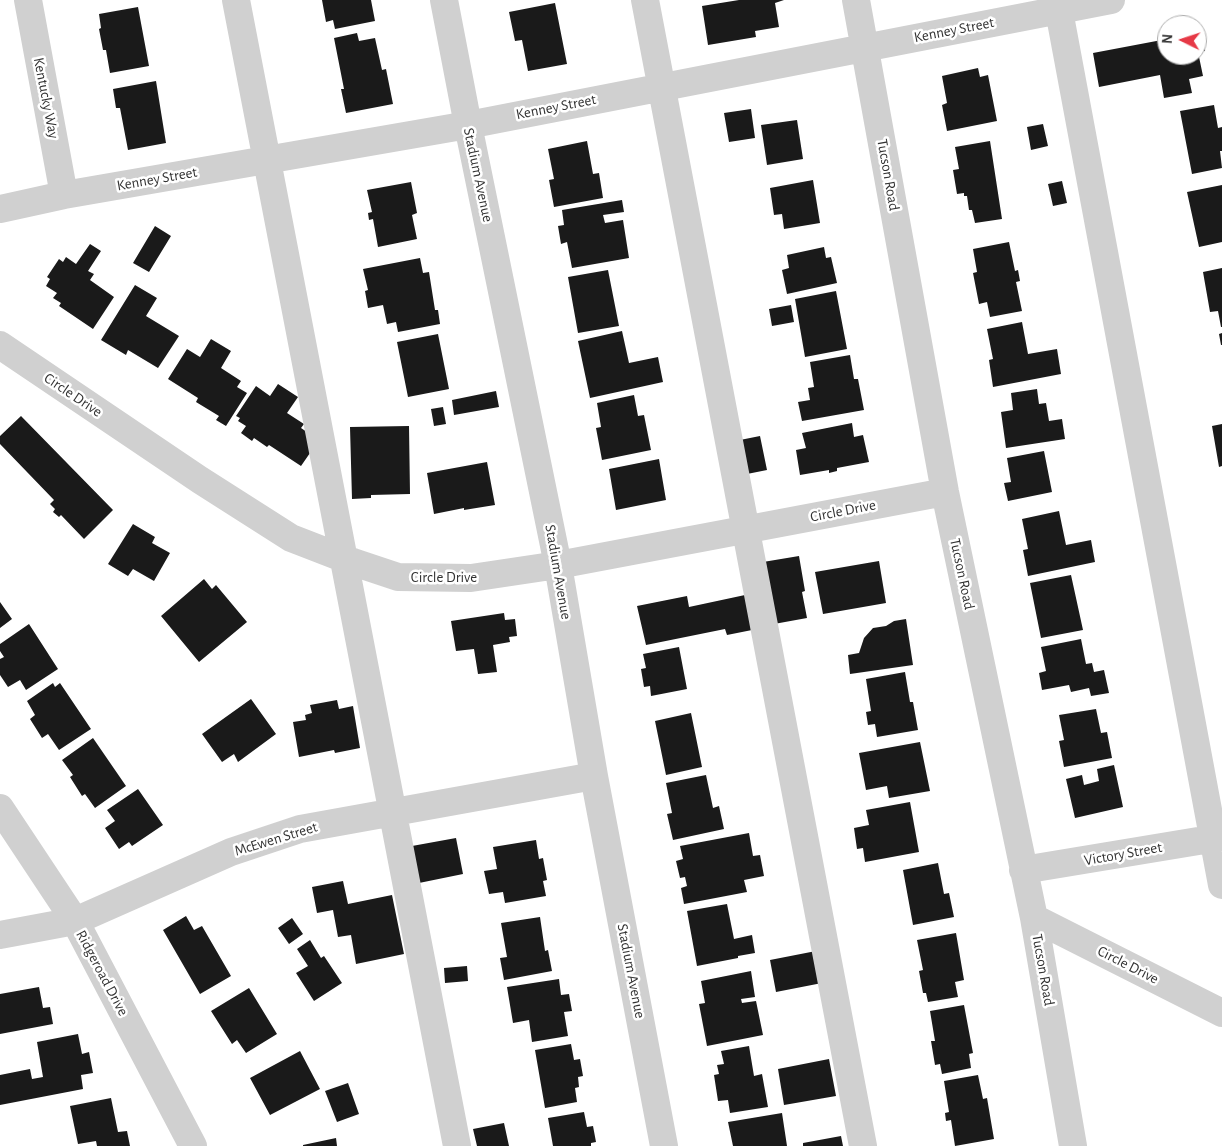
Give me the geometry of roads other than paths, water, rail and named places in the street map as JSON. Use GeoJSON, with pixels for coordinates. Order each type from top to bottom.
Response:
{"type":"FeatureCollection","features":[{"type":"Feature","properties":{"kind":"street","name":"Kentucky Way"},"geometry":{"type":"LineString","coordinates":[[28,0],[64,195]]}},
{"type":"Feature","properties":{"kind":"street"},"geometry":{"type":"LineString","coordinates":[[236,0],[457,1146]]}},
{"type":"Feature","properties":{"kind":"street","name":"Stadium Avenue"},"geometry":{"type":"LineString","coordinates":[[444,0],[558,565],[594,776],[664,1146]]}},
{"type":"Feature","properties":{"kind":"street"},"geometry":{"type":"LineString","coordinates":[[644,0],[863,1146]]}},
{"type":"Feature","properties":{"kind":"street","name":"Tucson Road"},"geometry":{"type":"LineString","coordinates":[[856,0],[944,492],[1034,918],[1073,1146]]}},
{"type":"Feature","properties":{"kind":"street","name":"Kenney Street"},"geometry":{"type":"LineString","coordinates":[[0,209],[64,195],[468,125],[865,47],[1058,5],[1111,0]]}},
{"type":"Feature","properties":{"kind":"street"},"geometry":{"type":"LineString","coordinates":[[1058,5],[1218,837],[1222,885]]}},
{"type":"Feature","properties":{"kind":"street","name":"Circle Drive"},"geometry":{"type":"LineString","coordinates":[[0,345],[200,480],[292,538],[398,577],[471,578],[558,565],[944,492]]}},
{"type":"Feature","properties":{"kind":"street","name":"McEwen Street"},"geometry":{"type":"LineString","coordinates":[[0,935],[75,921],[231,852],[300,829],[594,776]]}},
{"type":"Feature","properties":{"kind":"street","name":"Ridgeroad Drive"},"geometry":{"type":"LineString","coordinates":[[0,808],[75,921],[193,1146]]}},
{"type":"Feature","properties":{"kind":"street","name":"Victory Street"},"geometry":{"type":"LineString","coordinates":[[1023,870],[1218,837]]}},
{"type":"Feature","properties":{"kind":"street","name":"Circle Drive"},"geometry":{"type":"LineString","coordinates":[[1034,918],[1222,1013]]}}]}
